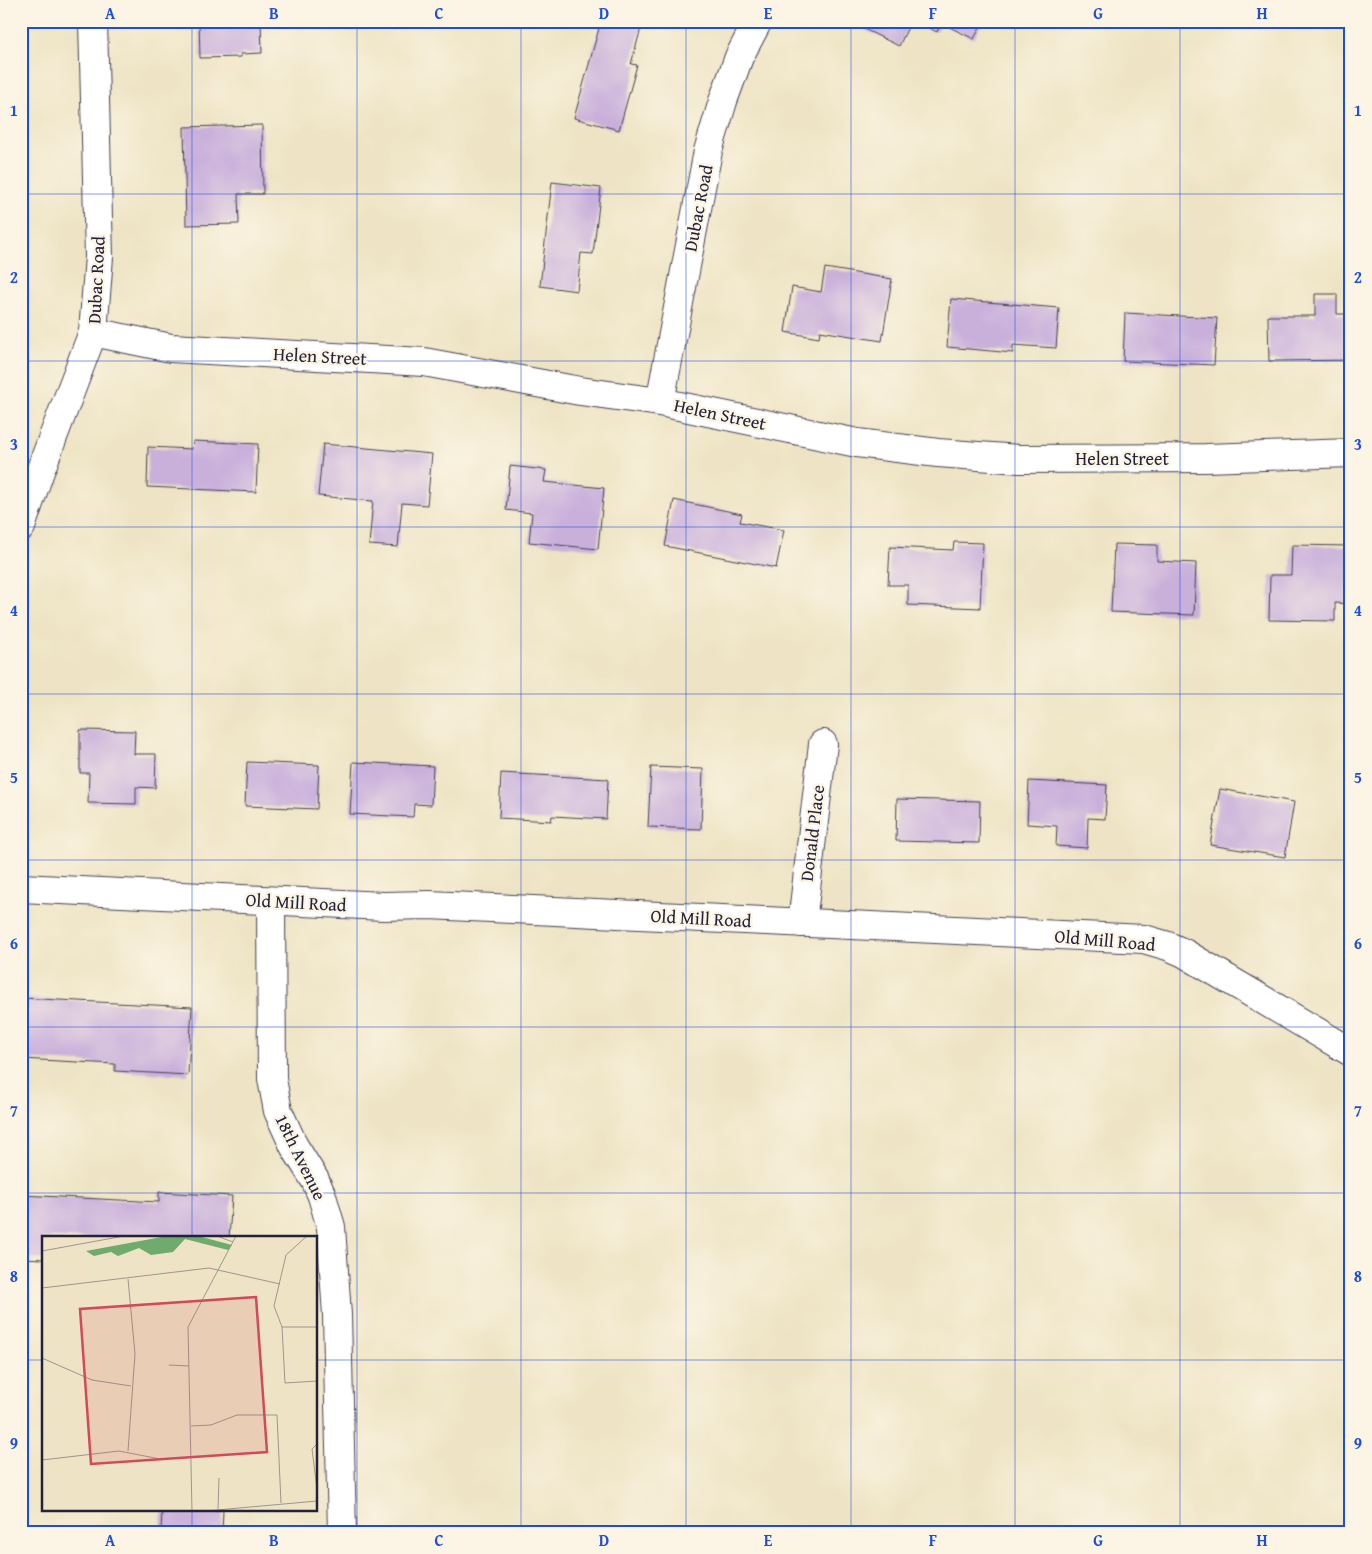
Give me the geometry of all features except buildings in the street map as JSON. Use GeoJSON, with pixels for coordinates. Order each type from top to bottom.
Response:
{"type":"FeatureCollection","features":[{"type":"Feature","properties":{"kind":"street","name":"Dubac Road"},"geometry":{"type":"LineString","coordinates":[[21,527],[93,332],[99,257],[93,21]]}},
{"type":"Feature","properties":{"kind":"street","name":"Dubac Road"},"geometry":{"type":"LineString","coordinates":[[660,402],[708,152],[723,101],[739,57],[758,21]]}},
{"type":"Feature","properties":{"kind":"street","name":"Helen Street"},"geometry":{"type":"LineString","coordinates":[[93,332],[172,348],[424,362],[580,391],[660,402],[857,443],[938,453],[1020,458],[1206,458],[1351,453]]}},
{"type":"Feature","properties":{"kind":"street","name":"Donald Place"},"geometry":{"type":"LineString","coordinates":[[802,923],[823,744]]}},
{"type":"Feature","properties":{"kind":"street","name":"Old Mill Road"},"geometry":{"type":"LineString","coordinates":[[21,888],[383,906],[429,904],[1144,939],[1184,953],[1351,1052]]}},
{"type":"Feature","properties":{"kind":"street","name":"18th Avenue"},"geometry":{"type":"LineString","coordinates":[[271,901],[272,1078],[278,1111],[294,1146],[315,1180],[331,1227],[337,1315],[342,1533]]}}]}
